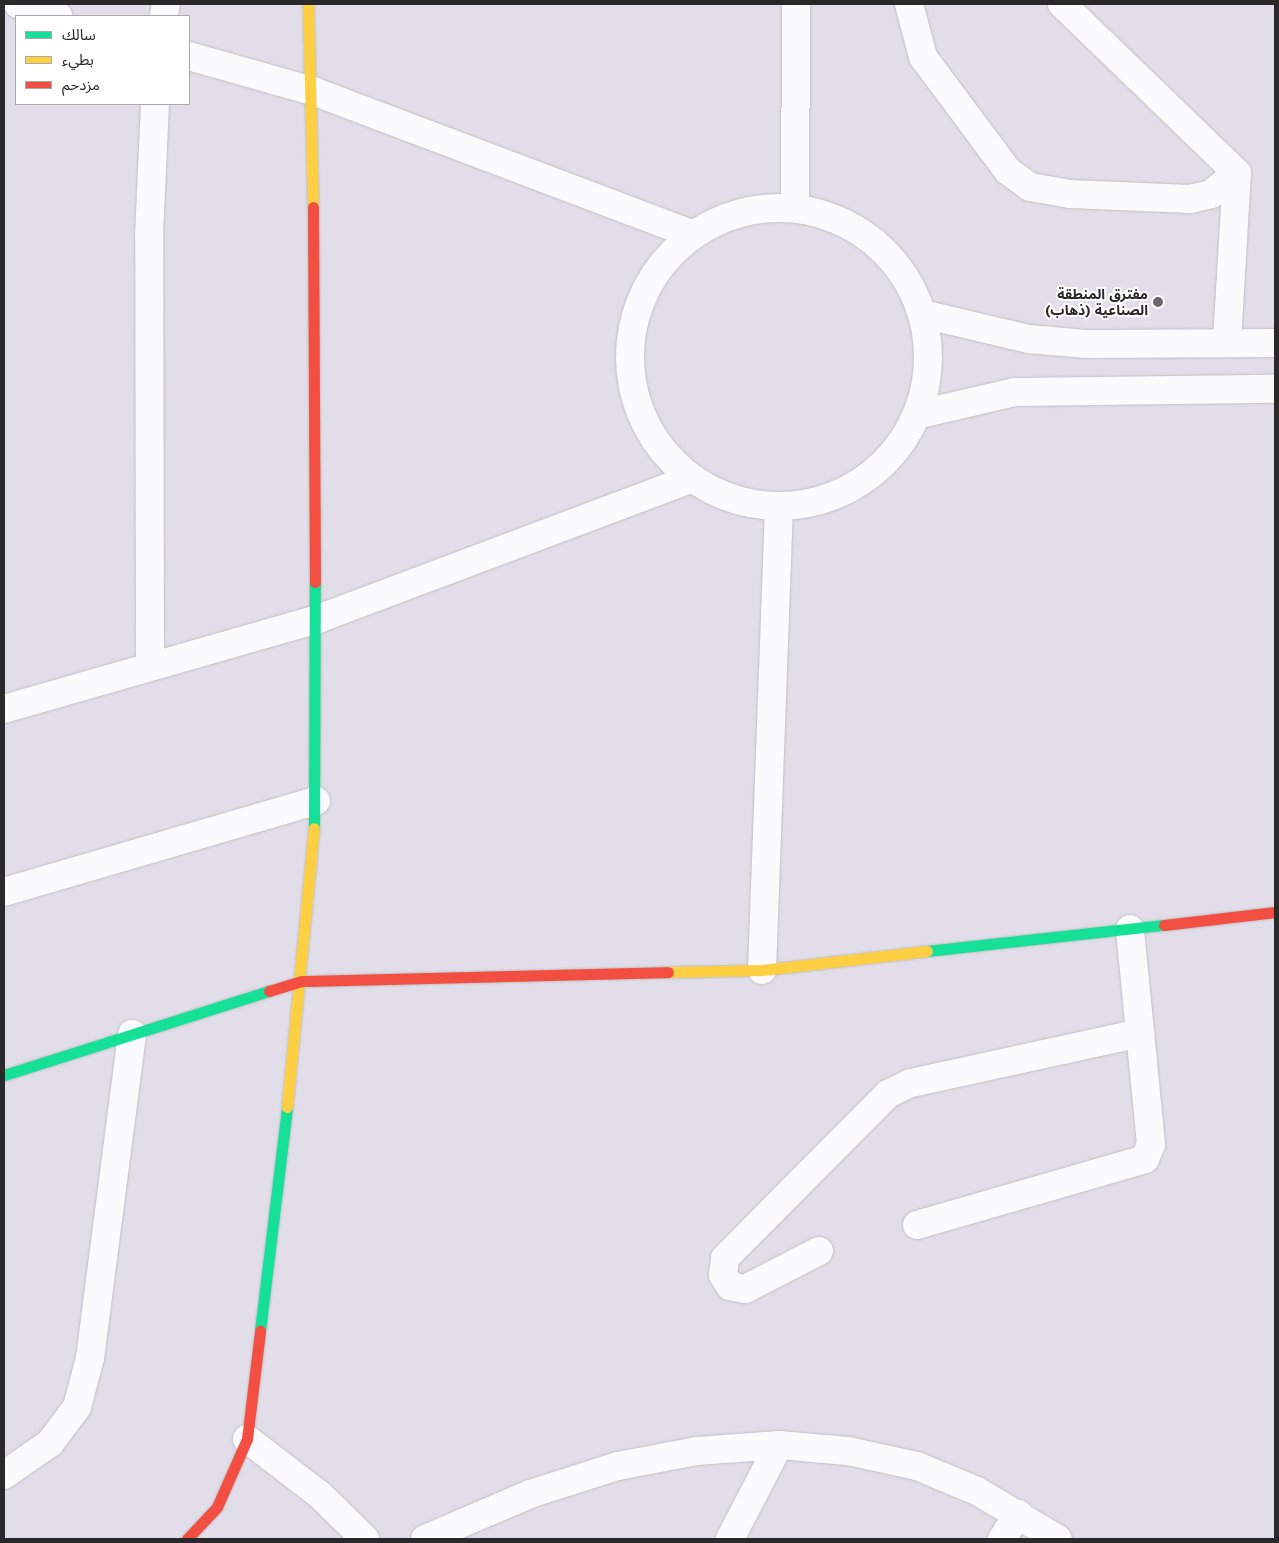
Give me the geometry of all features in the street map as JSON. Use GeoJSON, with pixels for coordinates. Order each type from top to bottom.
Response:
{"type":"FeatureCollection","features":[{"type":"Feature","properties":{"kind":"street"},"geometry":{"type":"LineString","coordinates":[[18,4],[55,15]]}},
{"type":"Feature","properties":{"kind":"street"},"geometry":{"type":"LineString","coordinates":[[187,1539],[217,1507],[247,1439],[302,981],[316,801],[318,619],[313,91],[308,4]]}},
{"type":"Feature","properties":{"kind":"street"},"geometry":{"type":"LineString","coordinates":[[795,207],[796,4]]}},
{"type":"Feature","properties":{"kind":"street"},"geometry":{"type":"LineString","coordinates":[[909,4],[922,57],[1008,172],[1030,187],[1070,194],[1190,199],[1211,194],[1237,173]]}},
{"type":"Feature","properties":{"kind":"street"},"geometry":{"type":"LineString","coordinates":[[1062,4],[1237,173],[1228,343]]}},
{"type":"Feature","properties":{"kind":"street"},"geometry":{"type":"LineString","coordinates":[[190,56],[313,91],[692,234]]}},
{"type":"Feature","properties":{"kind":"street"},"geometry":{"type":"LineString","coordinates":[[150,665],[149,236],[155,105]]}},
{"type":"Feature","properties":{"kind":"street"},"geometry":{"type":"LineString","coordinates":[[795,207],[847,222],[890,255],[923,314],[928,376],[920,414],[886,463],[837,496],[779,508],[732,501],[690,479],[651,438],[630,375],[631,328],[652,274],[692,234],[741,211],[795,207]]}},
{"type":"Feature","properties":{"kind":"street"},"geometry":{"type":"LineString","coordinates":[[923,314],[1029,339],[1086,344],[1275,343]]}},
{"type":"Feature","properties":{"kind":"street"},"geometry":{"type":"LineString","coordinates":[[920,414],[1015,392],[1275,389]]}},
{"type":"Feature","properties":{"kind":"street"},"geometry":{"type":"LineString","coordinates":[[4,709],[150,665],[318,619],[690,479]]}},
{"type":"Feature","properties":{"kind":"street"},"geometry":{"type":"LineString","coordinates":[[762,970],[779,508]]}},
{"type":"Feature","properties":{"kind":"street"},"geometry":{"type":"LineString","coordinates":[[4,892],[316,801]]}},
{"type":"Feature","properties":{"kind":"street"},"geometry":{"type":"LineString","coordinates":[[4,1074],[302,981],[762,970],[1275,912]]}},
{"type":"Feature","properties":{"kind":"street"},"geometry":{"type":"LineString","coordinates":[[917,1225],[1145,1159],[1151,1144],[1130,929]]}},
{"type":"Feature","properties":{"kind":"street"},"geometry":{"type":"LineString","coordinates":[[819,1251],[745,1289],[730,1286],[723,1275],[725,1258],[888,1094],[911,1083],[1141,1033]]}},
{"type":"Feature","properties":{"kind":"street"},"geometry":{"type":"LineString","coordinates":[[4,1475],[50,1444],[77,1407],[90,1358],[132,1034]]}},
{"type":"Feature","properties":{"kind":"street"},"geometry":{"type":"LineString","coordinates":[[247,1439],[320,1495],[365,1539]]}},
{"type":"Feature","properties":{"kind":"street"},"geometry":{"type":"LineString","coordinates":[[730,1539],[779,1445]]}},
{"type":"Feature","properties":{"kind":"street"},"geometry":{"type":"LineString","coordinates":[[425,1539],[461,1531],[530,1494],[618,1466],[697,1451],[779,1445],[848,1451],[918,1466],[1018,1514],[1058,1539]]}},
{"type":"Feature","properties":{"kind":"street"},"geometry":{"type":"LineString","coordinates":[[1002,1539],[1018,1514]]}},
{"type":"Feature","properties":{"kind":"traffic: fast"},"geometry":{"type":"LineString","coordinates":[[314,828],[315,582]]}},
{"type":"Feature","properties":{"kind":"traffic: fast"},"geometry":{"type":"LineString","coordinates":[[927,951],[1164,925]]}},
{"type":"Feature","properties":{"kind":"traffic: fast"},"geometry":{"type":"LineString","coordinates":[[4,1075],[269,991]]}},
{"type":"Feature","properties":{"kind":"traffic: fast"},"geometry":{"type":"LineString","coordinates":[[260,1331],[287,1107]]}},
{"type":"Feature","properties":{"kind":"traffic: slow"},"geometry":{"type":"LineString","coordinates":[[308,4],[313,207]]}},
{"type":"Feature","properties":{"kind":"traffic: slow"},"geometry":{"type":"LineString","coordinates":[[287,1107],[314,828]]}},
{"type":"Feature","properties":{"kind":"traffic: slow"},"geometry":{"type":"LineString","coordinates":[[668,972],[762,970],[927,951]]}},
{"type":"Feature","properties":{"kind":"traffic: jam"},"geometry":{"type":"LineString","coordinates":[[313,207],[315,582]]}},
{"type":"Feature","properties":{"kind":"traffic: jam"},"geometry":{"type":"LineString","coordinates":[[1164,925],[1275,912]]}},
{"type":"Feature","properties":{"kind":"traffic: jam"},"geometry":{"type":"LineString","coordinates":[[269,991],[302,981],[668,972]]}},
{"type":"Feature","properties":{"kind":"traffic: jam"},"geometry":{"type":"LineString","coordinates":[[187,1539],[217,1507],[247,1439],[260,1331]]}},
{"type":"Feature","properties":{"kind":"place","name":"مفترق المنطقة الصناعية (ذهاب)"},"geometry":{"type":"Point","coordinates":[1158,302]}}]}
